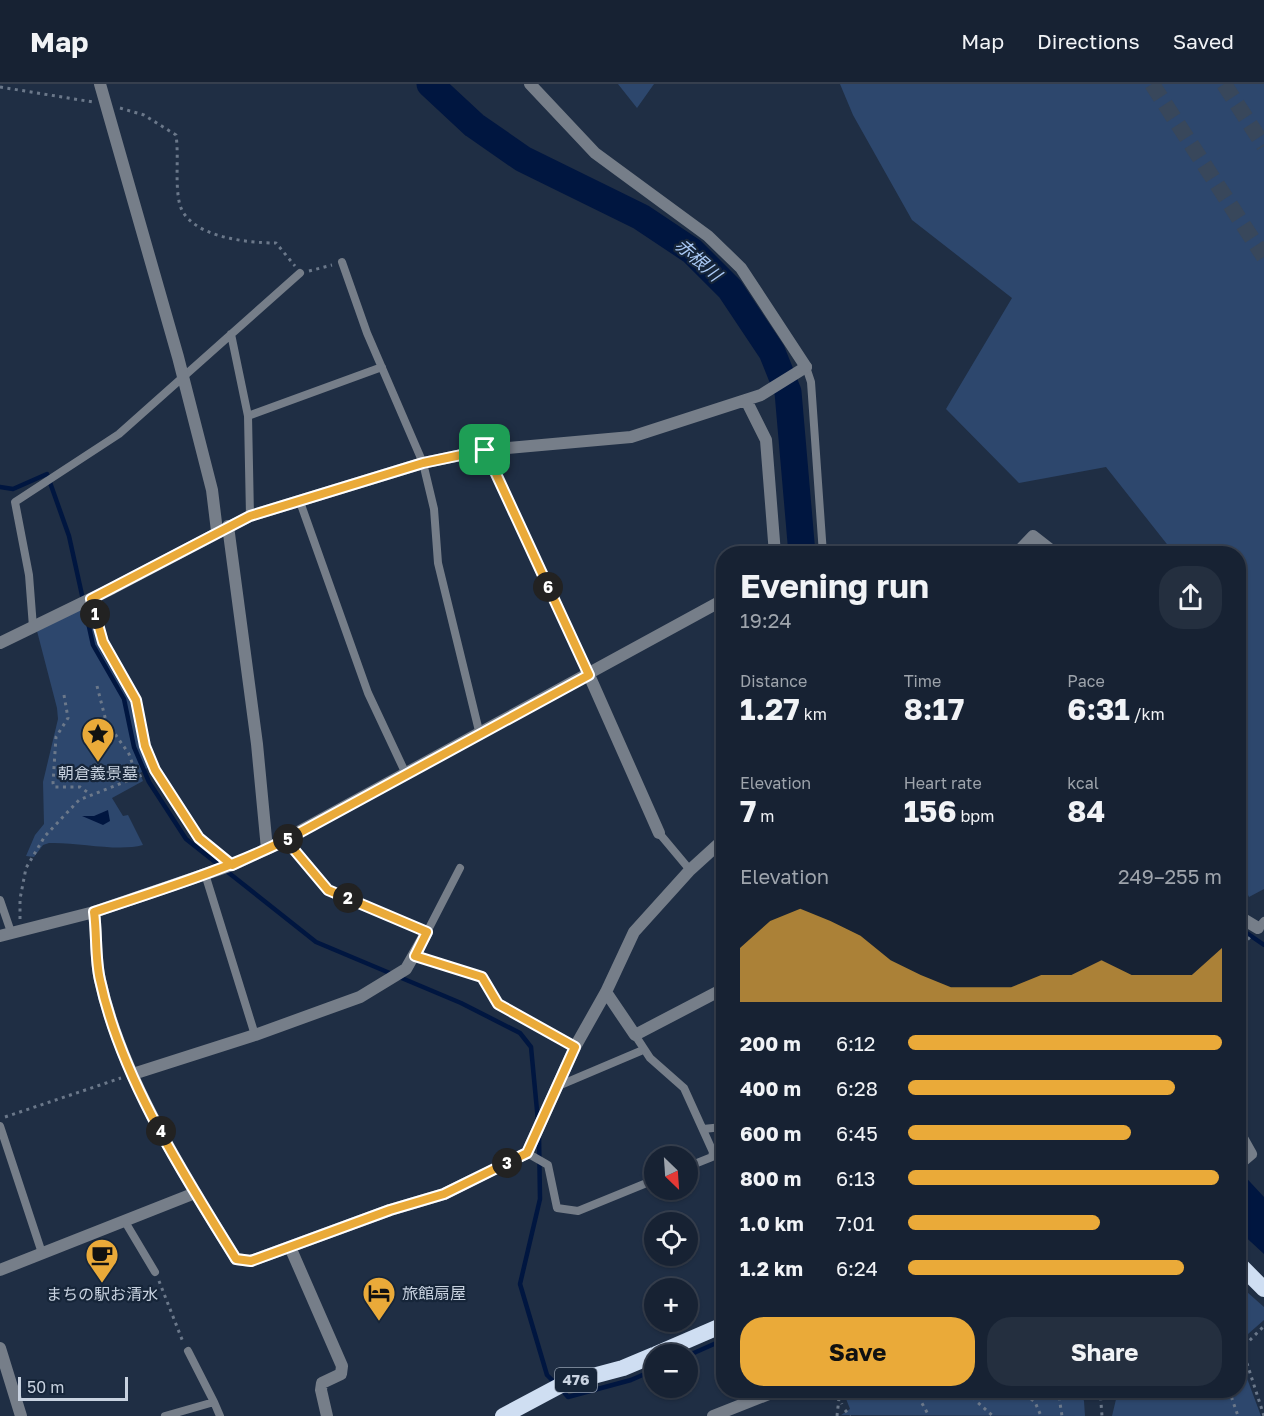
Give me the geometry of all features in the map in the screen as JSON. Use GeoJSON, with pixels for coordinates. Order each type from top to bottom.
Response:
{"type":"FeatureCollection","features":[{"type":"Feature","properties":{"kind":"highway"},"geometry":{"type":"LineString","coordinates":[[1246,1271],[1264,1289]]}},
{"type":"Feature","properties":{"kind":"highway","name":"476"},"geometry":{"type":"LineString","coordinates":[[680,1344],[716,1328]]}},
{"type":"Feature","properties":{"kind":"highway","name":"476"},"geometry":{"type":"LineString","coordinates":[[503,1416],[562,1384],[623,1368],[644,1359]]}},
{"type":"Feature","properties":{"kind":"street"},"geometry":{"type":"LineString","coordinates":[[100,84],[183,376],[223,529],[257,744],[267,849]]}},
{"type":"Feature","properties":{"kind":"street"},"geometry":{"type":"LineString","coordinates":[[0,643],[91,599],[223,529],[250,516],[299,499],[423,463],[485,450],[631,437],[761,395],[802,369],[741,268],[708,236],[595,153],[530,84]]}},
{"type":"Feature","properties":{"kind":"street"},"geometry":{"type":"LineString","coordinates":[[746,400],[766,440],[774,546]]}},
{"type":"Feature","properties":{"kind":"street"},"geometry":{"type":"LineString","coordinates":[[1024,546],[1033,536],[1046,546]]}},
{"type":"Feature","properties":{"kind":"street"},"geometry":{"type":"LineString","coordinates":[[10,933],[94,912],[232,865],[267,849],[480,735],[716,604]]}},
{"type":"Feature","properties":{"kind":"street"},"geometry":{"type":"LineString","coordinates":[[589,675],[659,833]]}},
{"type":"Feature","properties":{"kind":"street"},"geometry":{"type":"LineString","coordinates":[[94,912],[99,977],[133,1074],[176,1161],[236,1259],[251,1261],[390,1210],[444,1194],[527,1153],[575,1047],[606,992],[634,932],[690,870],[716,846]]}},
{"type":"Feature","properties":{"kind":"street"},"geometry":{"type":"LineString","coordinates":[[1246,919],[1261,924]]}},
{"type":"Feature","properties":{"kind":"street"},"geometry":{"type":"LineString","coordinates":[[133,1074],[255,1035],[360,997],[406,969],[427,932]]}},
{"type":"Feature","properties":{"kind":"street"},"geometry":{"type":"LineString","coordinates":[[606,992],[635,1035],[716,993]]}},
{"type":"Feature","properties":{"kind":"street"},"geometry":{"type":"LineString","coordinates":[[1246,1145],[1251,1154],[1246,1158]]}},
{"type":"Feature","properties":{"kind":"street"},"geometry":{"type":"LineString","coordinates":[[0,1270],[195,1193]]}},
{"type":"Feature","properties":{"kind":"street"},"geometry":{"type":"LineString","coordinates":[[290,1247],[342,1366],[341,1374],[322,1383],[321,1390],[327,1416]]}},
{"type":"Feature","properties":{"kind":"street"},"geometry":{"type":"LineString","coordinates":[[0,1348],[21,1416]]}},
{"type":"Feature","properties":{"kind":"street"},"geometry":{"type":"LineString","coordinates":[[713,1416],[759,1398]]}},
{"type":"Feature","properties":{"kind":"lane"},"geometry":{"type":"LineString","coordinates":[[342,262],[382,367],[423,463],[434,509],[438,563],[480,735]]}},
{"type":"Feature","properties":{"kind":"lane"},"geometry":{"type":"LineString","coordinates":[[33,627],[29,575],[15,502],[119,434],[300,273]]}},
{"type":"Feature","properties":{"kind":"lane"},"geometry":{"type":"LineString","coordinates":[[231,334],[248,416],[250,516]]}},
{"type":"Feature","properties":{"kind":"lane"},"geometry":{"type":"LineString","coordinates":[[248,416],[382,367]]}},
{"type":"Feature","properties":{"kind":"lane"},"geometry":{"type":"LineString","coordinates":[[802,369],[811,382],[822,546]]}},
{"type":"Feature","properties":{"kind":"lane"},"geometry":{"type":"LineString","coordinates":[[485,450],[589,675]]}},
{"type":"Feature","properties":{"kind":"lane"},"geometry":{"type":"LineString","coordinates":[[299,499],[368,693],[406,774]]}},
{"type":"Feature","properties":{"kind":"lane"},"geometry":{"type":"LineString","coordinates":[[91,599],[103,642],[136,700],[145,746],[155,771],[199,838],[232,865]]}},
{"type":"Feature","properties":{"kind":"lane"},"geometry":{"type":"LineString","coordinates":[[659,833],[690,870]]}},
{"type":"Feature","properties":{"kind":"lane"},"geometry":{"type":"LineString","coordinates":[[286,840],[328,890],[427,932],[460,868]]}},
{"type":"Feature","properties":{"kind":"lane"},"geometry":{"type":"LineString","coordinates":[[206,874],[255,1035]]}},
{"type":"Feature","properties":{"kind":"lane"},"geometry":{"type":"LineString","coordinates":[[0,900],[10,933]]}},
{"type":"Feature","properties":{"kind":"lane"},"geometry":{"type":"LineString","coordinates":[[415,956],[482,977],[498,1004],[575,1047]]}},
{"type":"Feature","properties":{"kind":"lane"},"geometry":{"type":"LineString","coordinates":[[635,1035],[643,1050],[684,1089],[713,1152],[712,1157],[698,1163]]}},
{"type":"Feature","properties":{"kind":"lane"},"geometry":{"type":"LineString","coordinates":[[558,1086],[643,1050]]}},
{"type":"Feature","properties":{"kind":"lane"},"geometry":{"type":"LineString","coordinates":[[0,1126],[42,1253]]}},
{"type":"Feature","properties":{"kind":"lane"},"geometry":{"type":"LineString","coordinates":[[703,1129],[716,1128]]}},
{"type":"Feature","properties":{"kind":"lane"},"geometry":{"type":"LineString","coordinates":[[527,1153],[548,1165],[557,1208],[572,1211],[644,1184]]}},
{"type":"Feature","properties":{"kind":"lane"},"geometry":{"type":"LineString","coordinates":[[124,1220],[155,1272]]}},
{"type":"Feature","properties":{"kind":"lane"},"geometry":{"type":"LineString","coordinates":[[188,1351],[220,1416]]}},
{"type":"Feature","properties":{"kind":"lane"},"geometry":{"type":"LineString","coordinates":[[165,1416],[214,1402]]}},
{"type":"Feature","properties":{"kind":"path"},"geometry":{"type":"LineString","coordinates":[[0,87],[106,105],[144,115],[176,135],[179,155],[178,201],[183,213],[210,234],[258,243],[276,243],[300,273],[342,262]]}},
{"type":"Feature","properties":{"kind":"path"},"geometry":{"type":"LineString","coordinates":[[97,686],[106,721],[129,754],[137,777]]}},
{"type":"Feature","properties":{"kind":"path"},"geometry":{"type":"LineString","coordinates":[[64,695],[68,718],[56,737],[54,787],[80,787],[90,794]]}},
{"type":"Feature","properties":{"kind":"path"},"geometry":{"type":"LineString","coordinates":[[10,933],[26,868],[33,852],[56,823],[79,800],[142,776]]}},
{"type":"Feature","properties":{"kind":"path"},"geometry":{"type":"LineString","coordinates":[[1246,942],[1261,924]]}},
{"type":"Feature","properties":{"kind":"path"},"geometry":{"type":"LineString","coordinates":[[0,1118],[133,1074]]}},
{"type":"Feature","properties":{"kind":"path"},"geometry":{"type":"LineString","coordinates":[[155,1272],[172,1318],[188,1351]]}},
{"type":"Feature","properties":{"kind":"path"},"geometry":{"type":"LineString","coordinates":[[1246,1344],[1264,1326]]}},
{"type":"Feature","properties":{"kind":"path"},"geometry":{"type":"LineString","coordinates":[[1246,1360],[1264,1416]]}},
{"type":"Feature","properties":{"kind":"path"},"geometry":{"type":"LineString","coordinates":[[839,1398],[842,1404]]}},
{"type":"Feature","properties":{"kind":"path"},"geometry":{"type":"LineString","coordinates":[[837,1416],[839,1398]]}},
{"type":"Feature","properties":{"kind":"path"},"geometry":{"type":"LineString","coordinates":[[919,1398],[929,1416]]}},
{"type":"Feature","properties":{"kind":"path"},"geometry":{"type":"LineString","coordinates":[[974,1398],[993,1416]]}},
{"type":"Feature","properties":{"kind":"path"},"geometry":{"type":"LineString","coordinates":[[1030,1398],[1035,1402],[1041,1416]]}},
{"type":"Feature","properties":{"kind":"path"},"geometry":{"type":"LineString","coordinates":[[1059,1398],[1062,1416]]}},
{"type":"Feature","properties":{"kind":"path"},"geometry":{"type":"LineString","coordinates":[[1101,1398],[1102,1416]]}},
{"type":"Feature","properties":{"kind":"path"},"geometry":{"type":"LineString","coordinates":[[1232,1398],[1238,1416]]}},
{"type":"Feature","properties":{"kind":"path"},"geometry":{"type":"LineString","coordinates":[[845,1410],[850,1416]]}},
{"type":"Feature","properties":{"kind":"shaded area"},"geometry":{"type":"Polygon","coordinates":[[[618,84],[654,84],[637,108],[618,84]]]}},
{"type":"Feature","properties":{"kind":"shaded area"},"geometry":{"type":"Polygon","coordinates":[[[840,84],[1264,84],[1264,889],[1249,897],[1246,891],[1246,546],[1168,546],[1106,467],[1019,483],[946,409],[1012,298],[912,220],[853,115],[840,84]]]}},
{"type":"Feature","properties":{"kind":"shaded area"},"geometry":{"type":"Polygon","coordinates":[[[88,606],[100,650],[130,702],[139,745],[149,767],[140,773],[143,781],[112,798],[123,816],[128,815],[143,845],[122,848],[49,843],[43,845],[34,857],[26,856],[35,835],[44,824],[43,782],[58,719],[37,631],[88,606]]]}},
{"type":"Feature","properties":{"kind":"shaded area"},"geometry":{"type":"Polygon","coordinates":[[[108,810],[110,821],[103,825],[82,816],[94,816],[108,810]]]}},
{"type":"Feature","properties":{"kind":"shaded area"},"geometry":{"type":"Polygon","coordinates":[[[1246,1178],[1264,1197],[1264,1254],[1246,1237],[1246,1178]]]}},
{"type":"Feature","properties":{"kind":"shaded area"},"geometry":{"type":"Polygon","coordinates":[[[1246,1291],[1264,1307],[1264,1320],[1246,1336],[1246,1291]]]}},
{"type":"Feature","properties":{"kind":"shaded area"},"geometry":{"type":"Polygon","coordinates":[[[1246,1376],[1261,1416],[1112,1416],[1116,1398],[1246,1398],[1246,1376]]]}},
{"type":"Feature","properties":{"kind":"shaded area"},"geometry":{"type":"Polygon","coordinates":[[[846,1398],[1083,1398],[1085,1416],[841,1415],[850,1409],[846,1398]]]}},
{"type":"Feature","properties":{"kind":"waterway","name":"赤根川"},"geometry":{"type":"LineString","coordinates":[[430,84],[474,125],[523,159],[641,217],[692,251],[730,289],[772,352],[788,392],[801,546]]}},
{"type":"Feature","properties":{"kind":"waterway"},"geometry":{"type":"LineString","coordinates":[[0,487],[13,489],[47,474],[69,536],[93,645],[124,699],[134,747],[149,782],[186,839],[316,942],[461,1003],[520,1033],[531,1047],[538,1121]]}},
{"type":"Feature","properties":{"kind":"waterway"},"geometry":{"type":"LineString","coordinates":[[1246,933],[1264,945]]}},
{"type":"Feature","properties":{"kind":"waterway"},"geometry":{"type":"LineString","coordinates":[[539,1135],[540,1199],[520,1284],[547,1375],[556,1384]]}},
{"type":"Feature","properties":{"kind":"waterway"},"geometry":{"type":"LineString","coordinates":[[698,1351],[716,1343]]}},
{"type":"Feature","properties":{"kind":"waterway"},"geometry":{"type":"LineString","coordinates":[[562,1390],[568,1397],[644,1374]]}},
{"type":"Feature","properties":{"kind":"tunnel"},"geometry":{"type":"LineString","coordinates":[[1152,84],[1264,257]]}},
{"type":"Feature","properties":{"kind":"tunnel"},"geometry":{"type":"LineString","coordinates":[[1224,84],[1264,146]]}},
{"type":"Feature","properties":{"kind":"place","name":"朝倉義景墓"},"geometry":{"type":"Point","coordinates":[98,763]}},
{"type":"Feature","properties":{"kind":"place","name":"まちの駅お清水"},"geometry":{"type":"Point","coordinates":[102,1284]}},
{"type":"Feature","properties":{"kind":"place","name":"旅館扇屋"},"geometry":{"type":"Point","coordinates":[379,1322]}},
{"type":"Feature","properties":{"kind":"route"},"geometry":{"type":"LineString","coordinates":[[485,450],[423,463],[299,499],[250,516],[217,531],[91,599],[103,642],[136,700],[145,746],[155,770],[169,795],[199,838],[232,865],[286,840],[328,890],[427,932],[415,956],[482,977],[498,1004],[575,1047],[527,1153],[444,1194],[340,1227],[251,1261],[236,1259],[176,1161],[133,1074],[104,998],[99,977],[94,912],[232,865],[267,849],[286,840],[589,675],[485,450]]}}]}
